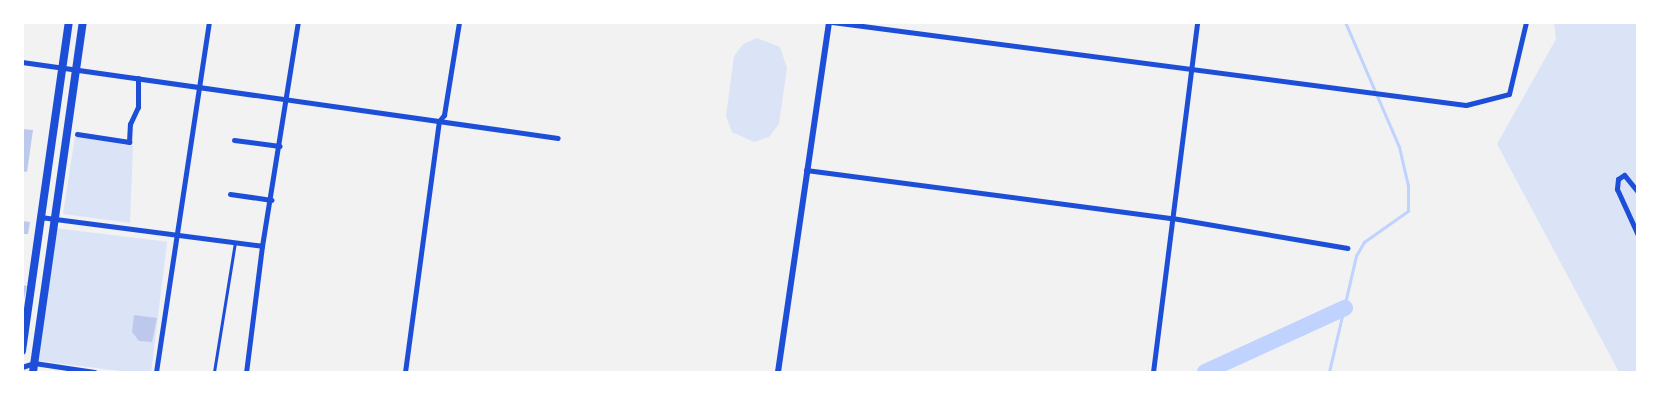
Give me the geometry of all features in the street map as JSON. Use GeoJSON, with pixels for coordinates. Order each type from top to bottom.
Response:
{"type":"FeatureCollection","features":[{"type":"Feature","properties":{"kind":"main road"},"geometry":{"type":"LineString","coordinates":[[22,351],[40,217],[70,22]]}},
{"type":"Feature","properties":{"kind":"main road"},"geometry":{"type":"LineString","coordinates":[[33,372],[53,219],[83,22]]}},
{"type":"Feature","properties":{"kind":"street"},"geometry":{"type":"LineString","coordinates":[[156,372],[209,22]]}},
{"type":"Feature","properties":{"kind":"street"},"geometry":{"type":"LineString","coordinates":[[246,372],[262,246],[272,200],[298,22]]}},
{"type":"Feature","properties":{"kind":"street"},"geometry":{"type":"LineString","coordinates":[[405,372],[439,121],[444,115],[459,22]]}},
{"type":"Feature","properties":{"kind":"street"},"geometry":{"type":"LineString","coordinates":[[778,372],[806,170],[830,22],[1371,95],[1466,104],[1509,94],[1526,22]]}},
{"type":"Feature","properties":{"kind":"street"},"geometry":{"type":"LineString","coordinates":[[1153,372],[1197,22]]}},
{"type":"Feature","properties":{"kind":"street"},"geometry":{"type":"LineString","coordinates":[[22,62],[558,138]]}},
{"type":"Feature","properties":{"kind":"street"},"geometry":{"type":"LineString","coordinates":[[77,134],[129,142],[140,91],[138,78]]}},
{"type":"Feature","properties":{"kind":"street"},"geometry":{"type":"LineString","coordinates":[[234,140],[280,146]]}},
{"type":"Feature","properties":{"kind":"street"},"geometry":{"type":"LineString","coordinates":[[806,170],[1172,218],[1347,248]]}},
{"type":"Feature","properties":{"kind":"street"},"geometry":{"type":"LineString","coordinates":[[1638,192],[1624,175],[1618,179],[1617,189],[1638,234]]}},
{"type":"Feature","properties":{"kind":"street"},"geometry":{"type":"LineString","coordinates":[[230,194],[272,200]]}},
{"type":"Feature","properties":{"kind":"street"},"geometry":{"type":"LineString","coordinates":[[40,217],[262,246]]}},
{"type":"Feature","properties":{"kind":"street"},"geometry":{"type":"LineString","coordinates":[[22,367],[34,363],[94,372]]}},
{"type":"Feature","properties":{"kind":"lane"},"geometry":{"type":"LineString","coordinates":[[214,372],[235,243]]}},
{"type":"Feature","properties":{"kind":"shaded area"},"geometry":{"type":"Polygon","coordinates":[[[1554,23],[1637,23],[1637,372],[1619,372],[1497,144],[1556,39],[1554,23]]]}},
{"type":"Feature","properties":{"kind":"shaded area"},"geometry":{"type":"Polygon","coordinates":[[[757,38],[780,47],[787,68],[779,124],[769,137],[754,142],[732,132],[726,116],[734,56],[743,44],[757,38]]]}},
{"type":"Feature","properties":{"kind":"shaded area"},"geometry":{"type":"Polygon","coordinates":[[[75,136],[133,146],[130,223],[63,214],[75,136]]]}},
{"type":"Feature","properties":{"kind":"shaded area"},"geometry":{"type":"Polygon","coordinates":[[[55,228],[167,242],[151,372],[128,372],[39,361],[55,228]]]}},
{"type":"Feature","properties":{"kind":"building"},"geometry":{"type":"Polygon","coordinates":[[[22,129],[33,130],[27,172],[22,171],[22,129]]]}},
{"type":"Feature","properties":{"kind":"building"},"geometry":{"type":"Polygon","coordinates":[[[22,221],[30,222],[28,234],[22,234],[22,221]]]}},
{"type":"Feature","properties":{"kind":"building"},"geometry":{"type":"Polygon","coordinates":[[[22,285],[27,286],[24,298],[22,298],[22,285]]]}},
{"type":"Feature","properties":{"kind":"building"},"geometry":{"type":"Polygon","coordinates":[[[134,315],[157,318],[152,342],[139,341],[132,332],[134,315]]]}},
{"type":"Feature","properties":{"kind":"waterway"},"geometry":{"type":"LineString","coordinates":[[1329,372],[1356,256],[1364,242],[1408,211],[1408,186],[1399,147],[1345,22]]}},
{"type":"Feature","properties":{"kind":"waterway"},"geometry":{"type":"LineString","coordinates":[[1205,372],[1345,308]]}}]}
